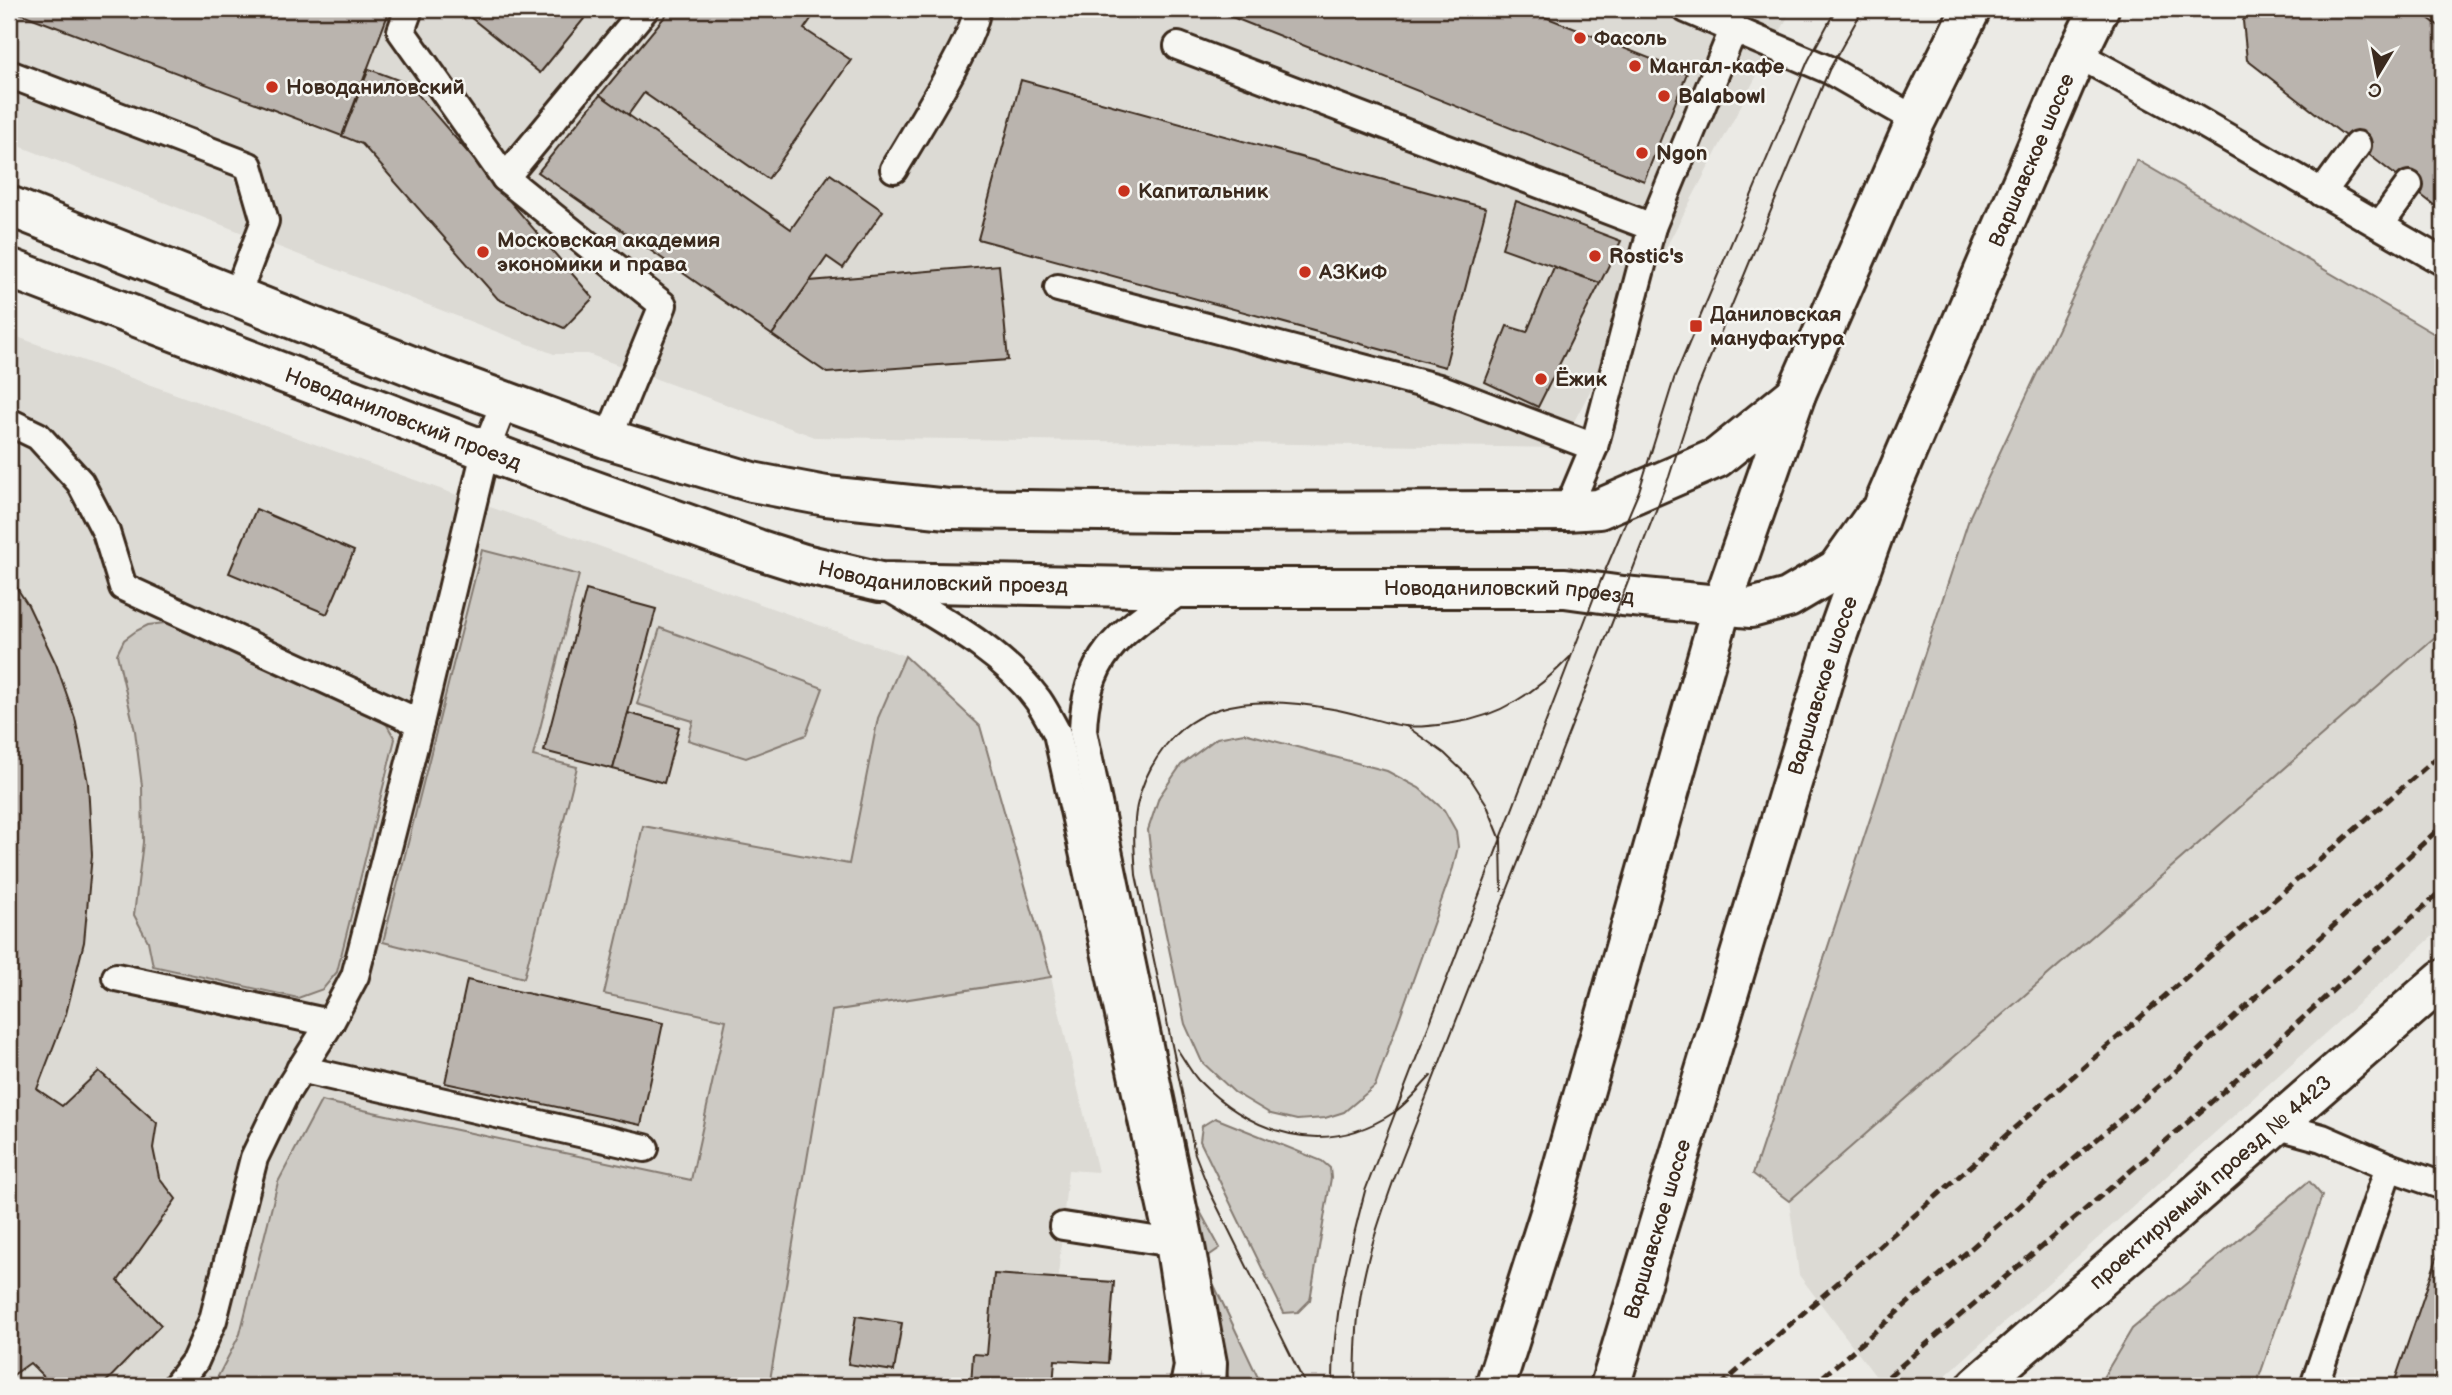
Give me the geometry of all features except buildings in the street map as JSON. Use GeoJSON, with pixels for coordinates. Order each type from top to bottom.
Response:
{"type":"FeatureCollection","features":[{"type":"Feature","properties":{"kind":"street"},"geometry":{"type":"LineString","coordinates":[[1495,1386],[1553,1200],[1722,605],[1796,394],[1916,120],[1970,9]]}},
{"type":"Feature","properties":{"kind":"street","name":"Варшавское шоссе"},"geometry":{"type":"LineString","coordinates":[[1610,1386],[1821,684],[1885,502],[2077,54],[2099,9]]}},
{"type":"Feature","properties":{"kind":"street"},"geometry":{"type":"LineString","coordinates":[[9,206],[236,297],[608,439],[752,482],[826,496],[948,509],[1171,512],[1599,509],[1717,458],[1796,394]]}},
{"type":"Feature","properties":{"kind":"street","name":"Новоданиловский проезд"},"geometry":{"type":"LineString","coordinates":[[9,268],[485,452],[757,549],[804,564],[880,582],[1185,588],[1564,588],[1751,608],[1788,598],[1837,569],[1885,502]]}},
{"type":"Feature","properties":{"kind":"street","name":"проектируемый проезд № 4423"},"geometry":{"type":"LineString","coordinates":[[1977,1386],[2443,979]]}},
{"type":"Feature","properties":{"kind":"lane"},"geometry":{"type":"LineString","coordinates":[[409,9],[401,31],[505,178],[663,305],[608,439]]}},
{"type":"Feature","properties":{"kind":"lane"},"geometry":{"type":"LineString","coordinates":[[505,178],[645,9]]}},
{"type":"Feature","properties":{"kind":"lane"},"geometry":{"type":"LineString","coordinates":[[894,169],[967,40],[976,9]]}},
{"type":"Feature","properties":{"kind":"lane"},"geometry":{"type":"LineString","coordinates":[[1686,9],[1734,28],[1793,57],[1829,70],[1916,120]]}},
{"type":"Feature","properties":{"kind":"lane"},"geometry":{"type":"LineString","coordinates":[[1567,511],[1594,447],[1652,227],[1734,28]]}},
{"type":"Feature","properties":{"kind":"lane"},"geometry":{"type":"LineString","coordinates":[[1178,46],[1652,227]]}},
{"type":"Feature","properties":{"kind":"lane"},"geometry":{"type":"LineString","coordinates":[[2077,54],[2443,262]]}},
{"type":"Feature","properties":{"kind":"lane"},"geometry":{"type":"LineString","coordinates":[[9,74],[249,166],[265,221],[236,297]]}},
{"type":"Feature","properties":{"kind":"lane"},"geometry":{"type":"LineString","coordinates":[[2322,193],[2357,145]]}},
{"type":"Feature","properties":{"kind":"lane"},"geometry":{"type":"LineString","coordinates":[[2380,225],[2409,186]]}},
{"type":"Feature","properties":{"kind":"lane"},"geometry":{"type":"LineString","coordinates":[[1058,288],[1438,388],[1594,447]]}},
{"type":"Feature","properties":{"kind":"lane"},"geometry":{"type":"LineString","coordinates":[[176,1386],[195,1361],[213,1320],[254,1158],[284,1097],[330,1023],[355,976],[420,723],[485,452],[505,401]]}},
{"type":"Feature","properties":{"kind":"lane"},"geometry":{"type":"LineString","coordinates":[[9,422],[38,436],[80,482],[106,532],[124,587],[420,723]]}},
{"type":"Feature","properties":{"kind":"lane"},"geometry":{"type":"LineString","coordinates":[[880,582],[973,640],[1010,669],[1038,700],[1057,733],[1180,1244],[1213,1363],[1212,1386]]}},
{"type":"Feature","properties":{"kind":"lane"},"geometry":{"type":"LineString","coordinates":[[1184,1386],[1188,1366],[1180,1244],[1083,732],[1083,708],[1090,680],[1103,655],[1126,629],[1185,588]]}},
{"type":"Feature","properties":{"kind":"lane"},"geometry":{"type":"LineString","coordinates":[[116,976],[330,1023]]}},
{"type":"Feature","properties":{"kind":"lane"},"geometry":{"type":"LineString","coordinates":[[300,1069],[645,1148]]}},
{"type":"Feature","properties":{"kind":"lane"},"geometry":{"type":"LineString","coordinates":[[2275,1125],[2322,1138],[2389,1167],[2443,1186]]}},
{"type":"Feature","properties":{"kind":"lane"},"geometry":{"type":"LineString","coordinates":[[2314,1386],[2389,1167]]}},
{"type":"Feature","properties":{"kind":"lane"},"geometry":{"type":"LineString","coordinates":[[1063,1226],[1180,1244]]}},
{"type":"Feature","properties":{"kind":"lane"},"geometry":{"type":"LineString","coordinates":[[1479,1386],[1506,1347]]}},
{"type":"Feature","properties":{"kind":"shaded area"},"geometry":{"type":"Polygon","coordinates":[[[9,9],[1792,9],[1560,448],[815,437],[588,354],[554,354],[9,142],[9,9]]]}},
{"type":"Feature","properties":{"kind":"shaded area"},"geometry":{"type":"Polygon","coordinates":[[[2137,160],[2443,339],[2443,630],[1789,1201],[1753,1174],[1970,516],[2137,160]]]}},
{"type":"Feature","properties":{"kind":"shaded area"},"geometry":{"type":"Polygon","coordinates":[[[9,334],[905,656],[980,726],[1051,977],[1098,1172],[1068,1170],[1058,1277],[994,1274],[987,1355],[973,1355],[971,1383],[962,1386],[9,1386],[9,334]]]}},
{"type":"Feature","properties":{"kind":"shaded area"},"geometry":{"type":"Polygon","coordinates":[[[482,550],[579,575],[533,756],[577,767],[524,978],[383,942],[482,550]]]}},
{"type":"Feature","properties":{"kind":"shaded area"},"geometry":{"type":"Polygon","coordinates":[[[165,623],[372,713],[387,725],[395,739],[337,972],[323,989],[298,998],[153,966],[148,941],[134,915],[143,842],[142,786],[135,731],[117,654],[124,640],[136,631],[148,625],[165,623]]]}},
{"type":"Feature","properties":{"kind":"shaded area"},"geometry":{"type":"Polygon","coordinates":[[[660,628],[823,688],[806,735],[746,758],[688,740],[693,721],[637,704],[660,628]]]}},
{"type":"Feature","properties":{"kind":"shaded area"},"geometry":{"type":"Polygon","coordinates":[[[2443,630],[2443,927],[1934,1386],[1883,1386],[1799,1275],[1789,1201],[2443,630]]]}},
{"type":"Feature","properties":{"kind":"shaded area"},"geometry":{"type":"Polygon","coordinates":[[[905,656],[980,726],[1051,977],[832,1011],[769,1386],[213,1386],[240,1334],[278,1182],[321,1101],[691,1180],[726,1020],[604,994],[643,826],[849,864],[878,718],[905,656]]]}},
{"type":"Feature","properties":{"kind":"shaded area"},"geometry":{"type":"Polygon","coordinates":[[[1244,733],[1387,771],[1419,788],[1444,810],[1456,831],[1458,847],[1453,868],[1375,1086],[1344,1112],[1325,1118],[1297,1120],[1271,1114],[1234,1092],[1202,1062],[1185,1024],[1153,873],[1148,830],[1159,797],[1181,765],[1217,738],[1244,733]]]}},
{"type":"Feature","properties":{"kind":"shaded area"},"geometry":{"type":"Polygon","coordinates":[[[1215,1118],[1322,1161],[1330,1168],[1331,1178],[1310,1300],[1298,1312],[1284,1313],[1200,1141],[1202,1126],[1215,1118]]]}},
{"type":"Feature","properties":{"kind":"shaded area"},"geometry":{"type":"Polygon","coordinates":[[[2309,1181],[2322,1196],[2256,1386],[2098,1386],[2132,1329],[2309,1181]]]}},
{"type":"Feature","properties":{"kind":"shaded area"},"geometry":{"type":"Polygon","coordinates":[[[1191,1195],[1220,1248],[1204,1259],[1191,1195]]]}},
{"type":"Feature","properties":{"kind":"shaded area"},"geometry":{"type":"Polygon","coordinates":[[[1214,1285],[1262,1386],[1234,1386],[1228,1376],[1210,1287],[1214,1285]]]}},
{"type":"Feature","properties":{"kind":"tram line"},"geometry":{"type":"LineString","coordinates":[[1333,1386],[1338,1312],[1365,1191],[1596,592],[1639,491],[1674,379],[1808,61],[1836,9]]}},
{"type":"Feature","properties":{"kind":"tram line"},"geometry":{"type":"LineString","coordinates":[[1355,1386],[1361,1291],[1373,1241],[1393,1182],[1669,477],[1698,387],[1829,70],[1863,9]]}},
{"type":"Feature","properties":{"kind":"tram line"},"geometry":{"type":"LineString","coordinates":[[1306,1386],[1210,1192],[1195,1154],[1136,875],[1135,822],[1146,776],[1166,745],[1182,728],[1221,708],[1265,702],[1288,703],[1342,711],[1405,726],[1453,723],[1486,715],[1517,700],[1544,681],[1570,657]]}},
{"type":"Feature","properties":{"kind":"tram line"},"geometry":{"type":"LineString","coordinates":[[1406,726],[1444,753],[1470,778],[1486,803],[1501,840],[1502,891]]}},
{"type":"Feature","properties":{"kind":"tram line"},"geometry":{"type":"LineString","coordinates":[[1177,1049],[1198,1080],[1242,1115],[1290,1134],[1316,1137],[1341,1135],[1367,1127],[1393,1113],[1431,1076]]}},
{"type":"Feature","properties":{"kind":"railway"},"geometry":{"type":"LineString","coordinates":[[1720,1386],[2443,752]]}},
{"type":"Feature","properties":{"kind":"railway"},"geometry":{"type":"LineString","coordinates":[[1812,1386],[2177,1070],[2443,825]]}},
{"type":"Feature","properties":{"kind":"railway"},"geometry":{"type":"LineString","coordinates":[[1877,1386],[2207,1106],[2443,889]]}},
{"type":"Feature","properties":{"kind":"place","name":"Фасоль"},"geometry":{"type":"Point","coordinates":[1580,38]}},
{"type":"Feature","properties":{"kind":"place","name":"Мангал-кафе"},"geometry":{"type":"Point","coordinates":[1635,66]}},
{"type":"Feature","properties":{"kind":"place","name":"Новоданиловский"},"geometry":{"type":"Point","coordinates":[272,87]}},
{"type":"Feature","properties":{"kind":"place","name":"Balabowl"},"geometry":{"type":"Point","coordinates":[1664,96]}},
{"type":"Feature","properties":{"kind":"place","name":"Ngon"},"geometry":{"type":"Point","coordinates":[1642,153]}},
{"type":"Feature","properties":{"kind":"place","name":"Капитальник"},"geometry":{"type":"Point","coordinates":[1124,191]}},
{"type":"Feature","properties":{"kind":"place","name":"Московская академия экономики и права"},"geometry":{"type":"Point","coordinates":[483,252]}},
{"type":"Feature","properties":{"kind":"place","name":"Rostic's"},"geometry":{"type":"Point","coordinates":[1595,256]}},
{"type":"Feature","properties":{"kind":"place","name":"АЗКиФ"},"geometry":{"type":"Point","coordinates":[1305,272]}},
{"type":"Feature","properties":{"kind":"place","name":"Даниловская мануфактура"},"geometry":{"type":"Point","coordinates":[1696,326]}},
{"type":"Feature","properties":{"kind":"place","name":"Ёжик"},"geometry":{"type":"Point","coordinates":[1541,379]}}]}
